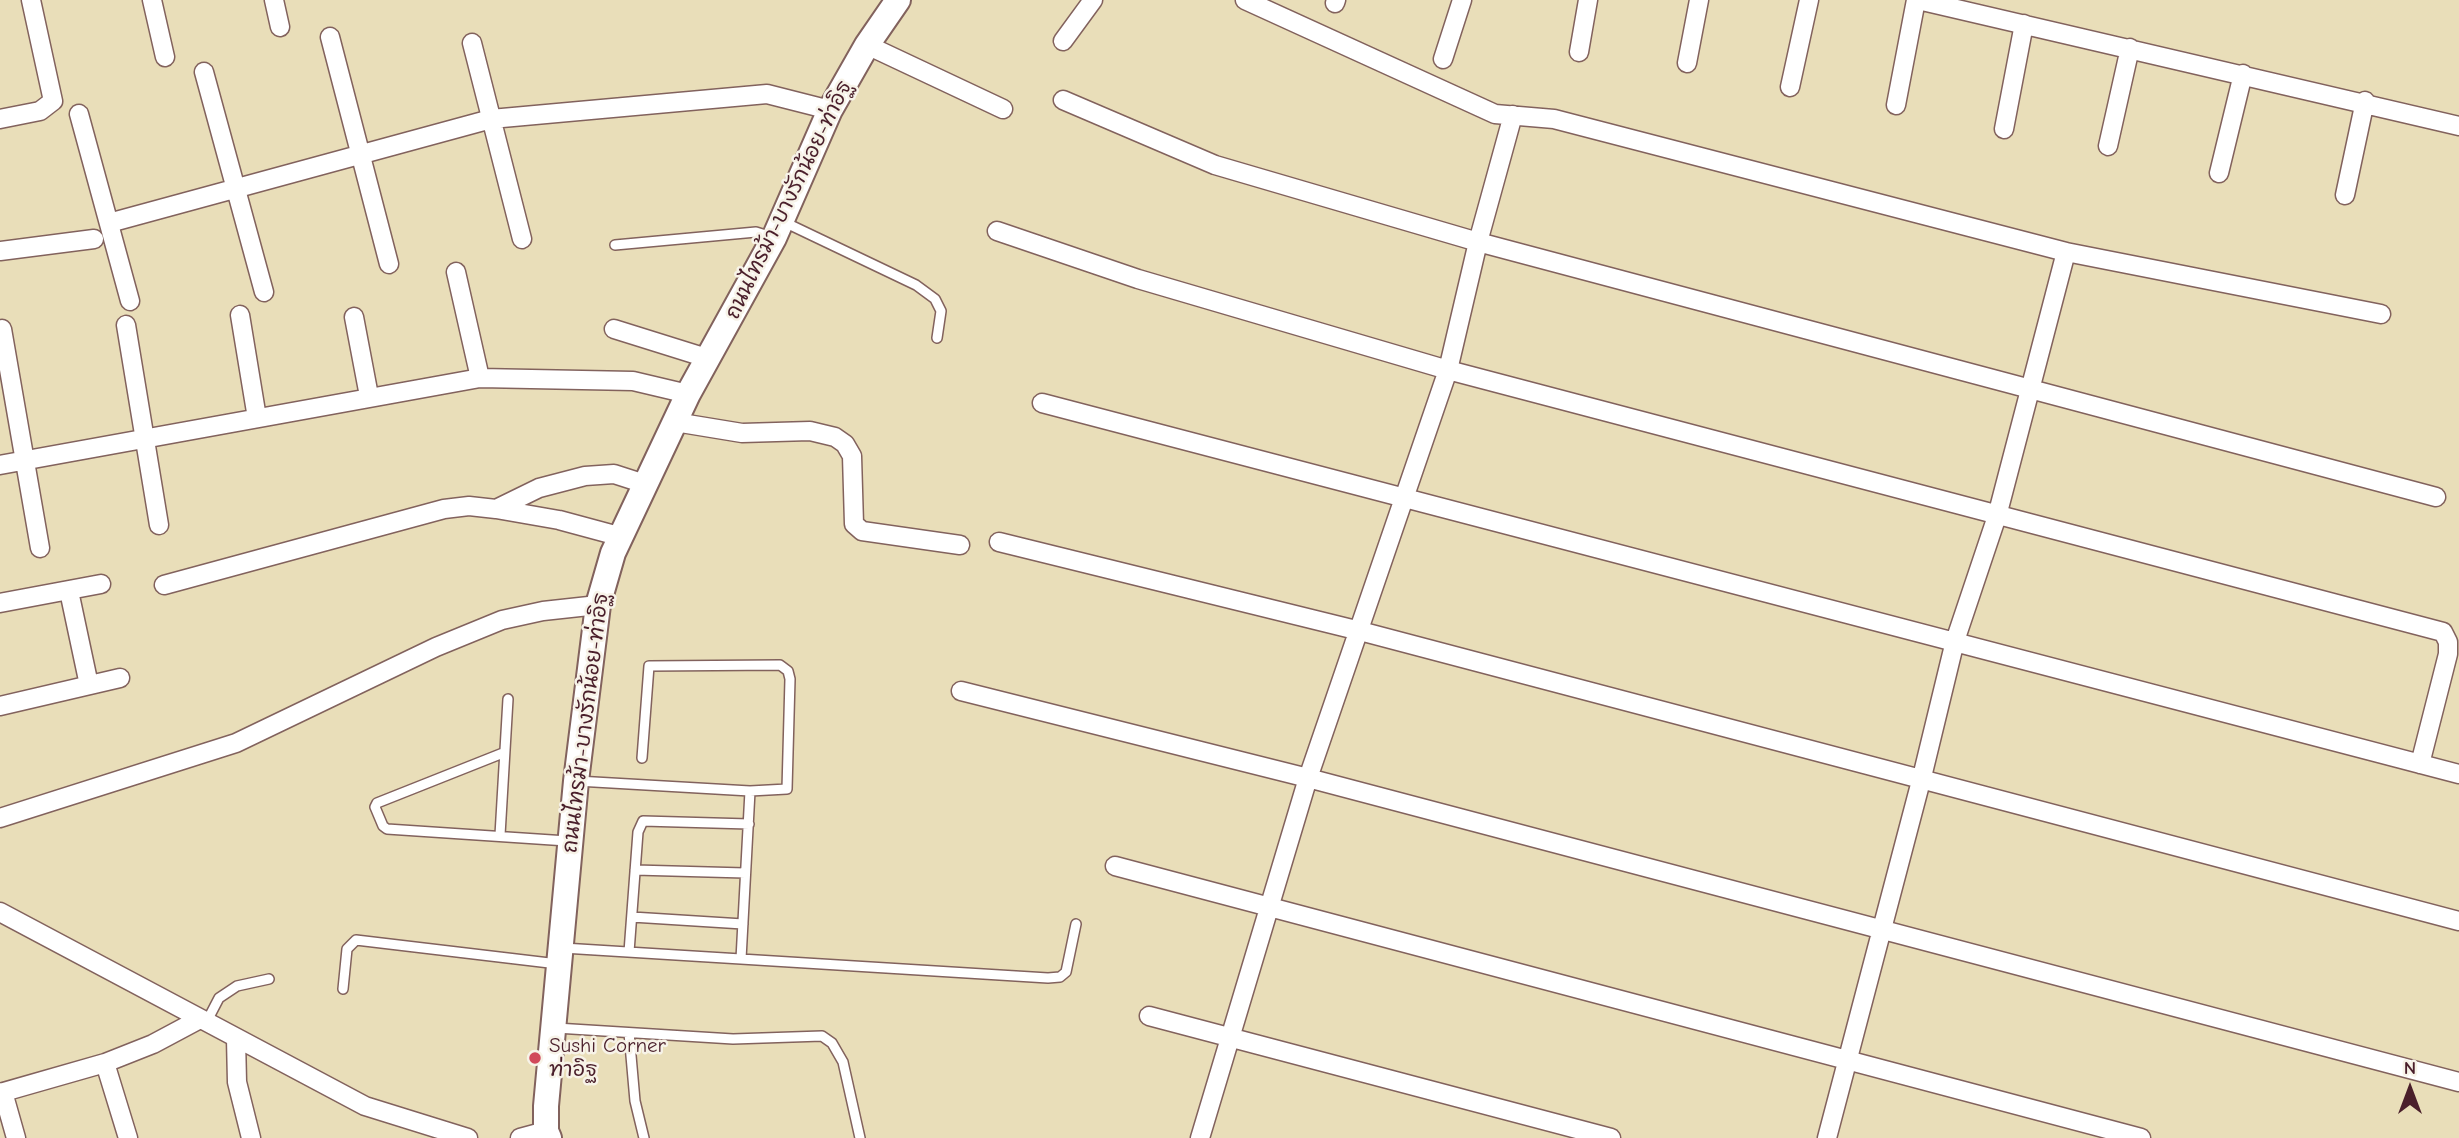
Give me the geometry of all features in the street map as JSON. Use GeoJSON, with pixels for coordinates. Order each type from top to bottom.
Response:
{"type":"FeatureCollection","features":[{"type":"Feature","properties":{"kind":"street"},"geometry":{"type":"LineString","coordinates":[[0,120],[40,111],[53,101],[30,0]]}},
{"type":"Feature","properties":{"kind":"street"},"geometry":{"type":"LineString","coordinates":[[152,0],[165,57]]}},
{"type":"Feature","properties":{"kind":"street"},"geometry":{"type":"LineString","coordinates":[[274,0],[280,27]]}},
{"type":"Feature","properties":{"kind":"street","name":"ถนนไทรม้า-บางรักน้อย-ท่าอิฐ"},"geometry":{"type":"LineString","coordinates":[[547,1134],[569,841],[598,605],[613,553],[688,394],[710,359],[778,230],[830,110],[867,45],[898,0]]}},
{"type":"Feature","properties":{"kind":"street"},"geometry":{"type":"LineString","coordinates":[[1063,41],[1093,0]]}},
{"type":"Feature","properties":{"kind":"street"},"geometry":{"type":"LineString","coordinates":[[1245,0],[1477,108],[1513,116],[1554,119],[2066,252],[2381,314]]}},
{"type":"Feature","properties":{"kind":"street"},"geometry":{"type":"LineString","coordinates":[[1443,59],[1462,0]]}},
{"type":"Feature","properties":{"kind":"street"},"geometry":{"type":"LineString","coordinates":[[1578,52],[1588,0]]}},
{"type":"Feature","properties":{"kind":"street"},"geometry":{"type":"LineString","coordinates":[[1687,63],[1699,0]]}},
{"type":"Feature","properties":{"kind":"street"},"geometry":{"type":"LineString","coordinates":[[1790,87],[1809,0]]}},
{"type":"Feature","properties":{"kind":"street"},"geometry":{"type":"LineString","coordinates":[[1896,105],[1917,0],[2365,101],[2459,125]]}},
{"type":"Feature","properties":{"kind":"street"},"geometry":{"type":"LineString","coordinates":[[2004,129],[2024,24]]}},
{"type":"Feature","properties":{"kind":"street"},"geometry":{"type":"LineString","coordinates":[[330,37],[389,264]]}},
{"type":"Feature","properties":{"kind":"street"},"geometry":{"type":"LineString","coordinates":[[472,43],[522,239]]}},
{"type":"Feature","properties":{"kind":"street"},"geometry":{"type":"LineString","coordinates":[[867,45],[1003,109]]}},
{"type":"Feature","properties":{"kind":"street"},"geometry":{"type":"LineString","coordinates":[[2108,146],[2130,48]]}},
{"type":"Feature","properties":{"kind":"street"},"geometry":{"type":"LineString","coordinates":[[204,72],[264,292]]}},
{"type":"Feature","properties":{"kind":"street"},"geometry":{"type":"LineString","coordinates":[[2219,173],[2243,74]]}},
{"type":"Feature","properties":{"kind":"street"},"geometry":{"type":"LineString","coordinates":[[109,223],[491,119],[767,94],[830,110]]}},
{"type":"Feature","properties":{"kind":"street"},"geometry":{"type":"LineString","coordinates":[[1063,100],[1215,165],[1478,242],[2436,497]]}},
{"type":"Feature","properties":{"kind":"street"},"geometry":{"type":"LineString","coordinates":[[2345,195],[2365,101]]}},
{"type":"Feature","properties":{"kind":"street"},"geometry":{"type":"LineString","coordinates":[[79,114],[130,301]]}},
{"type":"Feature","properties":{"kind":"street"},"geometry":{"type":"LineString","coordinates":[[1200,1138],[1232,1039],[1308,778],[1448,370],[1478,242],[1513,116]]}},
{"type":"Feature","properties":{"kind":"street"},"geometry":{"type":"LineString","coordinates":[[997,231],[1138,279],[1448,370],[2443,632],[2448,642],[2448,654],[2420,764]]}},
{"type":"Feature","properties":{"kind":"street"},"geometry":{"type":"LineString","coordinates":[[0,251],[94,239]]}},
{"type":"Feature","properties":{"kind":"street"},"geometry":{"type":"LineString","coordinates":[[1827,1138],[1923,777],[1955,641],[1997,516],[2066,252]]}},
{"type":"Feature","properties":{"kind":"street"},"geometry":{"type":"LineString","coordinates":[[456,272],[480,378]]}},
{"type":"Feature","properties":{"kind":"street"},"geometry":{"type":"LineString","coordinates":[[240,315],[257,418]]}},
{"type":"Feature","properties":{"kind":"street"},"geometry":{"type":"LineString","coordinates":[[354,317],[369,396]]}},
{"type":"Feature","properties":{"kind":"street"},"geometry":{"type":"LineString","coordinates":[[126,325],[159,524]]}},
{"type":"Feature","properties":{"kind":"street"},"geometry":{"type":"LineString","coordinates":[[2,329],[40,548]]}},
{"type":"Feature","properties":{"kind":"street"},"geometry":{"type":"LineString","coordinates":[[614,329],[710,359]]}},
{"type":"Feature","properties":{"kind":"street"},"geometry":{"type":"LineString","coordinates":[[0,465],[480,378],[633,381],[688,394]]}},
{"type":"Feature","properties":{"kind":"street"},"geometry":{"type":"LineString","coordinates":[[1042,403],[1406,496],[2459,774]]}},
{"type":"Feature","properties":{"kind":"street"},"geometry":{"type":"LineString","coordinates":[[675,422],[742,433],[810,431],[835,438],[845,444],[852,456],[854,524],[862,531],[960,545]]}},
{"type":"Feature","properties":{"kind":"street"},"geometry":{"type":"LineString","coordinates":[[496,509],[540,488],[585,476],[614,474],[645,484]]}},
{"type":"Feature","properties":{"kind":"street"},"geometry":{"type":"LineString","coordinates":[[164,585],[444,509],[469,506],[559,520],[622,537]]}},
{"type":"Feature","properties":{"kind":"street"},"geometry":{"type":"LineString","coordinates":[[999,542],[1360,631],[1923,777],[2459,921]]}},
{"type":"Feature","properties":{"kind":"street"},"geometry":{"type":"LineString","coordinates":[[0,603],[101,584]]}},
{"type":"Feature","properties":{"kind":"street"},"geometry":{"type":"LineString","coordinates":[[69,591],[89,685]]}},
{"type":"Feature","properties":{"kind":"street"},"geometry":{"type":"LineString","coordinates":[[0,818],[236,743],[436,647],[502,620],[542,611],[598,605]]}},
{"type":"Feature","properties":{"kind":"street"},"geometry":{"type":"LineString","coordinates":[[0,706],[120,678]]}},
{"type":"Feature","properties":{"kind":"street"},"geometry":{"type":"LineString","coordinates":[[961,691],[1308,778],[2459,1082]]}},
{"type":"Feature","properties":{"kind":"street"},"geometry":{"type":"LineString","coordinates":[[1115,866],[2141,1138]]}},
{"type":"Feature","properties":{"kind":"street"},"geometry":{"type":"LineString","coordinates":[[0,912],[365,1107],[419,1132],[468,1138]]}},
{"type":"Feature","properties":{"kind":"street"},"geometry":{"type":"LineString","coordinates":[[1149,1016],[1611,1138]]}},
{"type":"Feature","properties":{"kind":"street"},"geometry":{"type":"LineString","coordinates":[[16,1138],[2,1092],[105,1063],[202,1022]]}},
{"type":"Feature","properties":{"kind":"street"},"geometry":{"type":"LineString","coordinates":[[236,1039],[237,1082],[251,1138]]}},
{"type":"Feature","properties":{"kind":"street"},"geometry":{"type":"LineString","coordinates":[[105,1063],[128,1138]]}},
{"type":"Feature","properties":{"kind":"street"},"geometry":{"type":"LineString","coordinates":[[520,1138],[547,1134]]}},
{"type":"Feature","properties":{"kind":"lane"},"geometry":{"type":"LineString","coordinates":[[615,244],[778,230],[916,285],[935,299],[941,311],[937,338]]}},
{"type":"Feature","properties":{"kind":"lane"},"geometry":{"type":"LineString","coordinates":[[576,781],[750,791],[787,789],[788,671],[780,666],[649,666],[642,758]]}},
{"type":"Feature","properties":{"kind":"lane"},"geometry":{"type":"LineString","coordinates":[[500,835],[508,699]]}},
{"type":"Feature","properties":{"kind":"lane"},"geometry":{"type":"LineString","coordinates":[[503,752],[375,806],[387,829],[569,841]]}},
{"type":"Feature","properties":{"kind":"lane"},"geometry":{"type":"LineString","coordinates":[[741,959],[750,791]]}},
{"type":"Feature","properties":{"kind":"lane"},"geometry":{"type":"LineString","coordinates":[[629,952],[638,832],[643,821],[749,824]]}},
{"type":"Feature","properties":{"kind":"lane"},"geometry":{"type":"LineString","coordinates":[[635,870],[745,873]]}},
{"type":"Feature","properties":{"kind":"lane"},"geometry":{"type":"LineString","coordinates":[[632,917],[743,923]]}},
{"type":"Feature","properties":{"kind":"lane"},"geometry":{"type":"LineString","coordinates":[[343,989],[347,949],[356,940],[560,956],[629,952],[1060,977],[1066,972],[1076,924]]}},
{"type":"Feature","properties":{"kind":"lane"},"geometry":{"type":"LineString","coordinates":[[202,1022],[219,998],[237,986],[269,979]]}},
{"type":"Feature","properties":{"kind":"lane"},"geometry":{"type":"LineString","coordinates":[[554,1028],[733,1039],[822,1036],[832,1043],[843,1062],[860,1138]]}},
{"type":"Feature","properties":{"kind":"lane"},"geometry":{"type":"LineString","coordinates":[[629,1034],[635,1101],[644,1138]]}},
{"type":"Feature","properties":{"kind":"place","name":"Sushi Corner ท่าอิฐ"},"geometry":{"type":"Point","coordinates":[535,1058]}}]}
